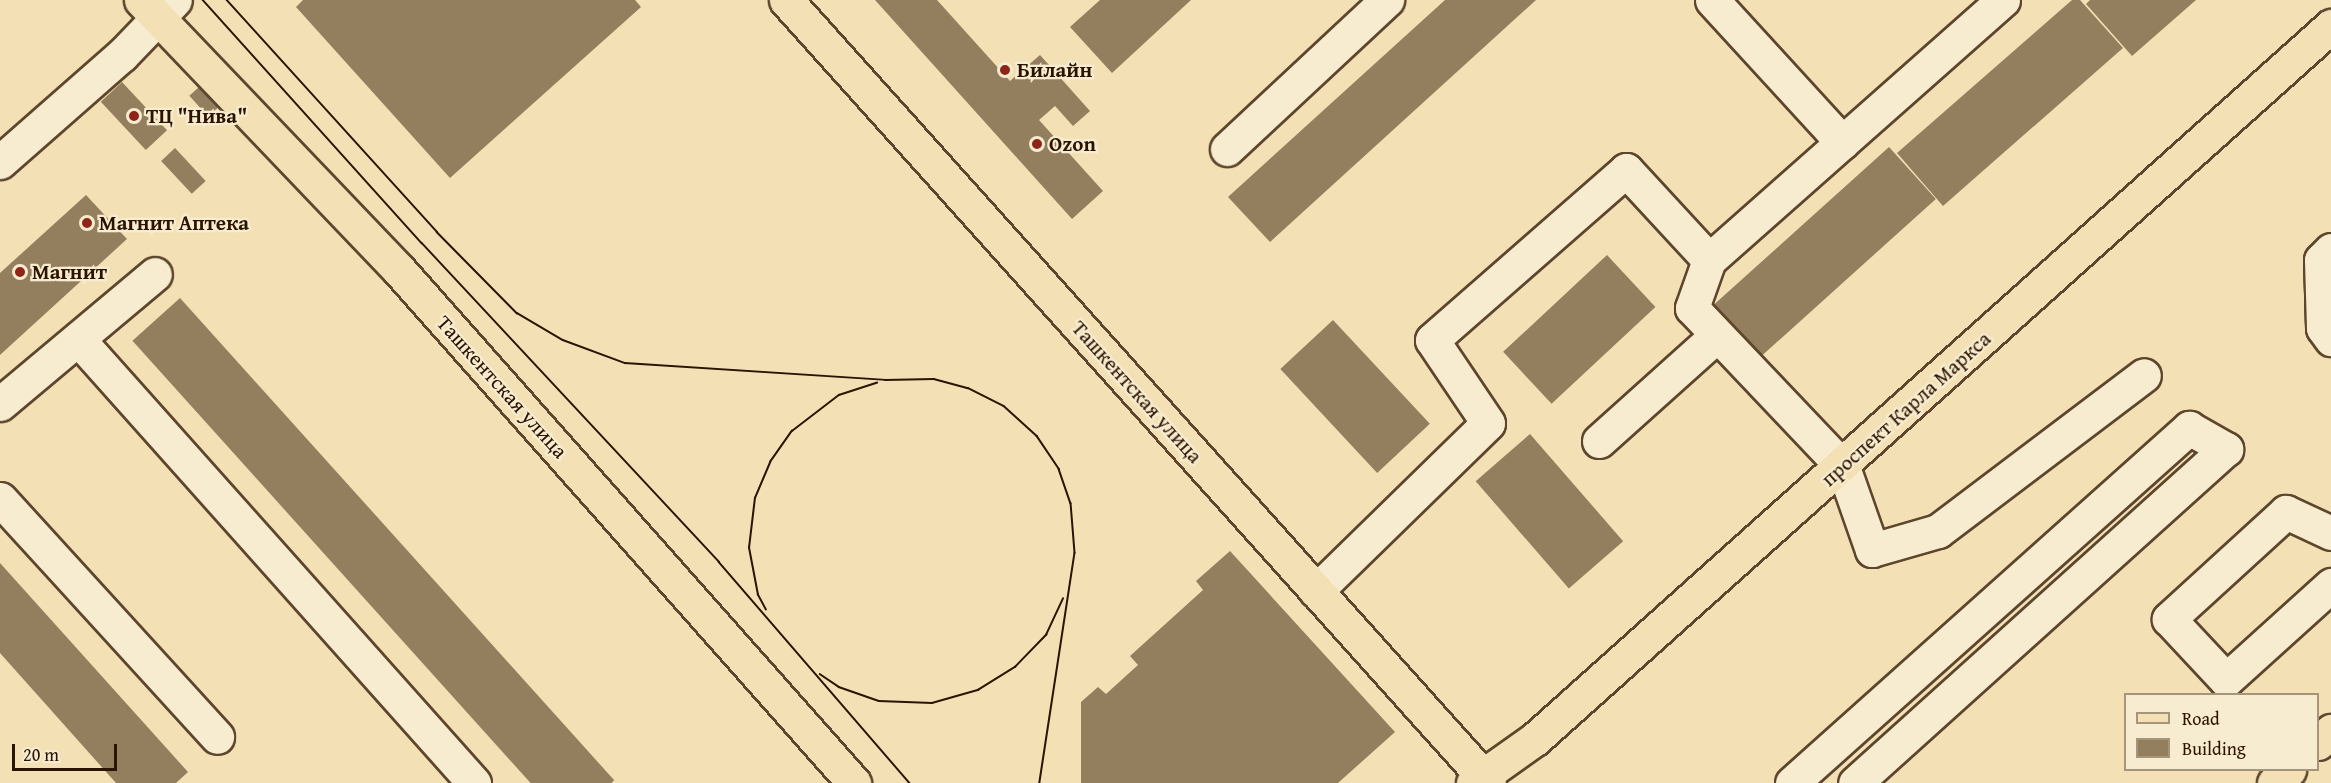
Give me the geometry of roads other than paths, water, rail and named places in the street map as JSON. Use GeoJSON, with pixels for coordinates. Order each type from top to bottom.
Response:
{"type":"FeatureCollection","features":[{"type":"Feature","properties":{"kind":"main road","name":"Ташкентская улица"},"geometry":{"type":"LineString","coordinates":[[786,0],[1316,591],[1481,780]]}},
{"type":"Feature","properties":{"kind":"main road","name":"Ташкентская улица"},"geometry":{"type":"LineString","coordinates":[[158,6],[399,270],[854,783]]}},
{"type":"Feature","properties":{"kind":"main road","name":"проспект Карла Маркса"},"geometry":{"type":"LineString","coordinates":[[1481,780],[1535,739],[1843,466],[2331,26]]}},
{"type":"Feature","properties":{"kind":"main road"},"geometry":{"type":"LineString","coordinates":[[2319,742],[2331,731]]}},
{"type":"Feature","properties":{"kind":"main road"},"geometry":{"type":"LineString","coordinates":[[2274,783],[2288,771]]}},
{"type":"Feature","properties":{"kind":"street"},"geometry":{"type":"LineString","coordinates":[[1227,149],[1387,0]]}},
{"type":"Feature","properties":{"kind":"street"},"geometry":{"type":"LineString","coordinates":[[1712,0],[1842,142]]}},
{"type":"Feature","properties":{"kind":"street"},"geometry":{"type":"LineString","coordinates":[[2003,0],[1708,260],[1692,308],[1716,336],[1843,466],[1872,550],[1938,531],[2144,375]]}},
{"type":"Feature","properties":{"kind":"street"},"geometry":{"type":"LineString","coordinates":[[0,162],[158,6]]}},
{"type":"Feature","properties":{"kind":"street"},"geometry":{"type":"LineString","coordinates":[[1316,591],[1488,423],[1432,340],[1626,170],[1708,260]]}},
{"type":"Feature","properties":{"kind":"street"},"geometry":{"type":"LineString","coordinates":[[2331,250],[2321,260],[2323,328],[2331,339]]}},
{"type":"Feature","properties":{"kind":"street"},"geometry":{"type":"LineString","coordinates":[[0,404],[156,274]]}},
{"type":"Feature","properties":{"kind":"street"},"geometry":{"type":"LineString","coordinates":[[1599,441],[1716,336]]}},
{"type":"Feature","properties":{"kind":"street"},"geometry":{"type":"LineString","coordinates":[[78,339],[474,783]]}},
{"type":"Feature","properties":{"kind":"street"},"geometry":{"type":"LineString","coordinates":[[1792,783],[2189,428],[2226,449],[1855,783]]}},
{"type":"Feature","properties":{"kind":"street"},"geometry":{"type":"LineString","coordinates":[[0,499],[217,736]]}},
{"type":"Feature","properties":{"kind":"street"},"geometry":{"type":"LineString","coordinates":[[2331,533],[2286,512],[2169,619],[2226,680],[2331,585]]}},
{"type":"Feature","properties":{"kind":"tram line"},"geometry":{"type":"LineString","coordinates":[[203,0],[422,243],[719,562],[910,783]]}},
{"type":"Feature","properties":{"kind":"tram line"},"geometry":{"type":"LineString","coordinates":[[227,0],[437,232],[517,313],[563,340],[625,363],[885,380],[934,379],[968,388],[1004,406],[1037,436],[1059,469],[1071,503],[1075,553],[1040,783]]}},
{"type":"Feature","properties":{"kind":"tram line"},"geometry":{"type":"LineString","coordinates":[[766,610],[758,595],[749,548],[755,498],[770,462],[792,431],[839,395],[877,383]]}},
{"type":"Feature","properties":{"kind":"tram line"},"geometry":{"type":"LineString","coordinates":[[820,674],[839,687],[879,701],[932,703],[978,690],[1015,667],[1046,635],[1063,599]]}},
{"type":"Feature","properties":{"kind":"place","name":"Билайн"},"geometry":{"type":"Point","coordinates":[1005,70]}},
{"type":"Feature","properties":{"kind":"place","name":"ТЦ \"Нива\""},"geometry":{"type":"Point","coordinates":[134,116]}},
{"type":"Feature","properties":{"kind":"place","name":"Ozon"},"geometry":{"type":"Point","coordinates":[1037,144]}},
{"type":"Feature","properties":{"kind":"place","name":"Магнит Аптека"},"geometry":{"type":"Point","coordinates":[87,223]}},
{"type":"Feature","properties":{"kind":"place","name":"Магнит"},"geometry":{"type":"Point","coordinates":[20,272]}}]}
